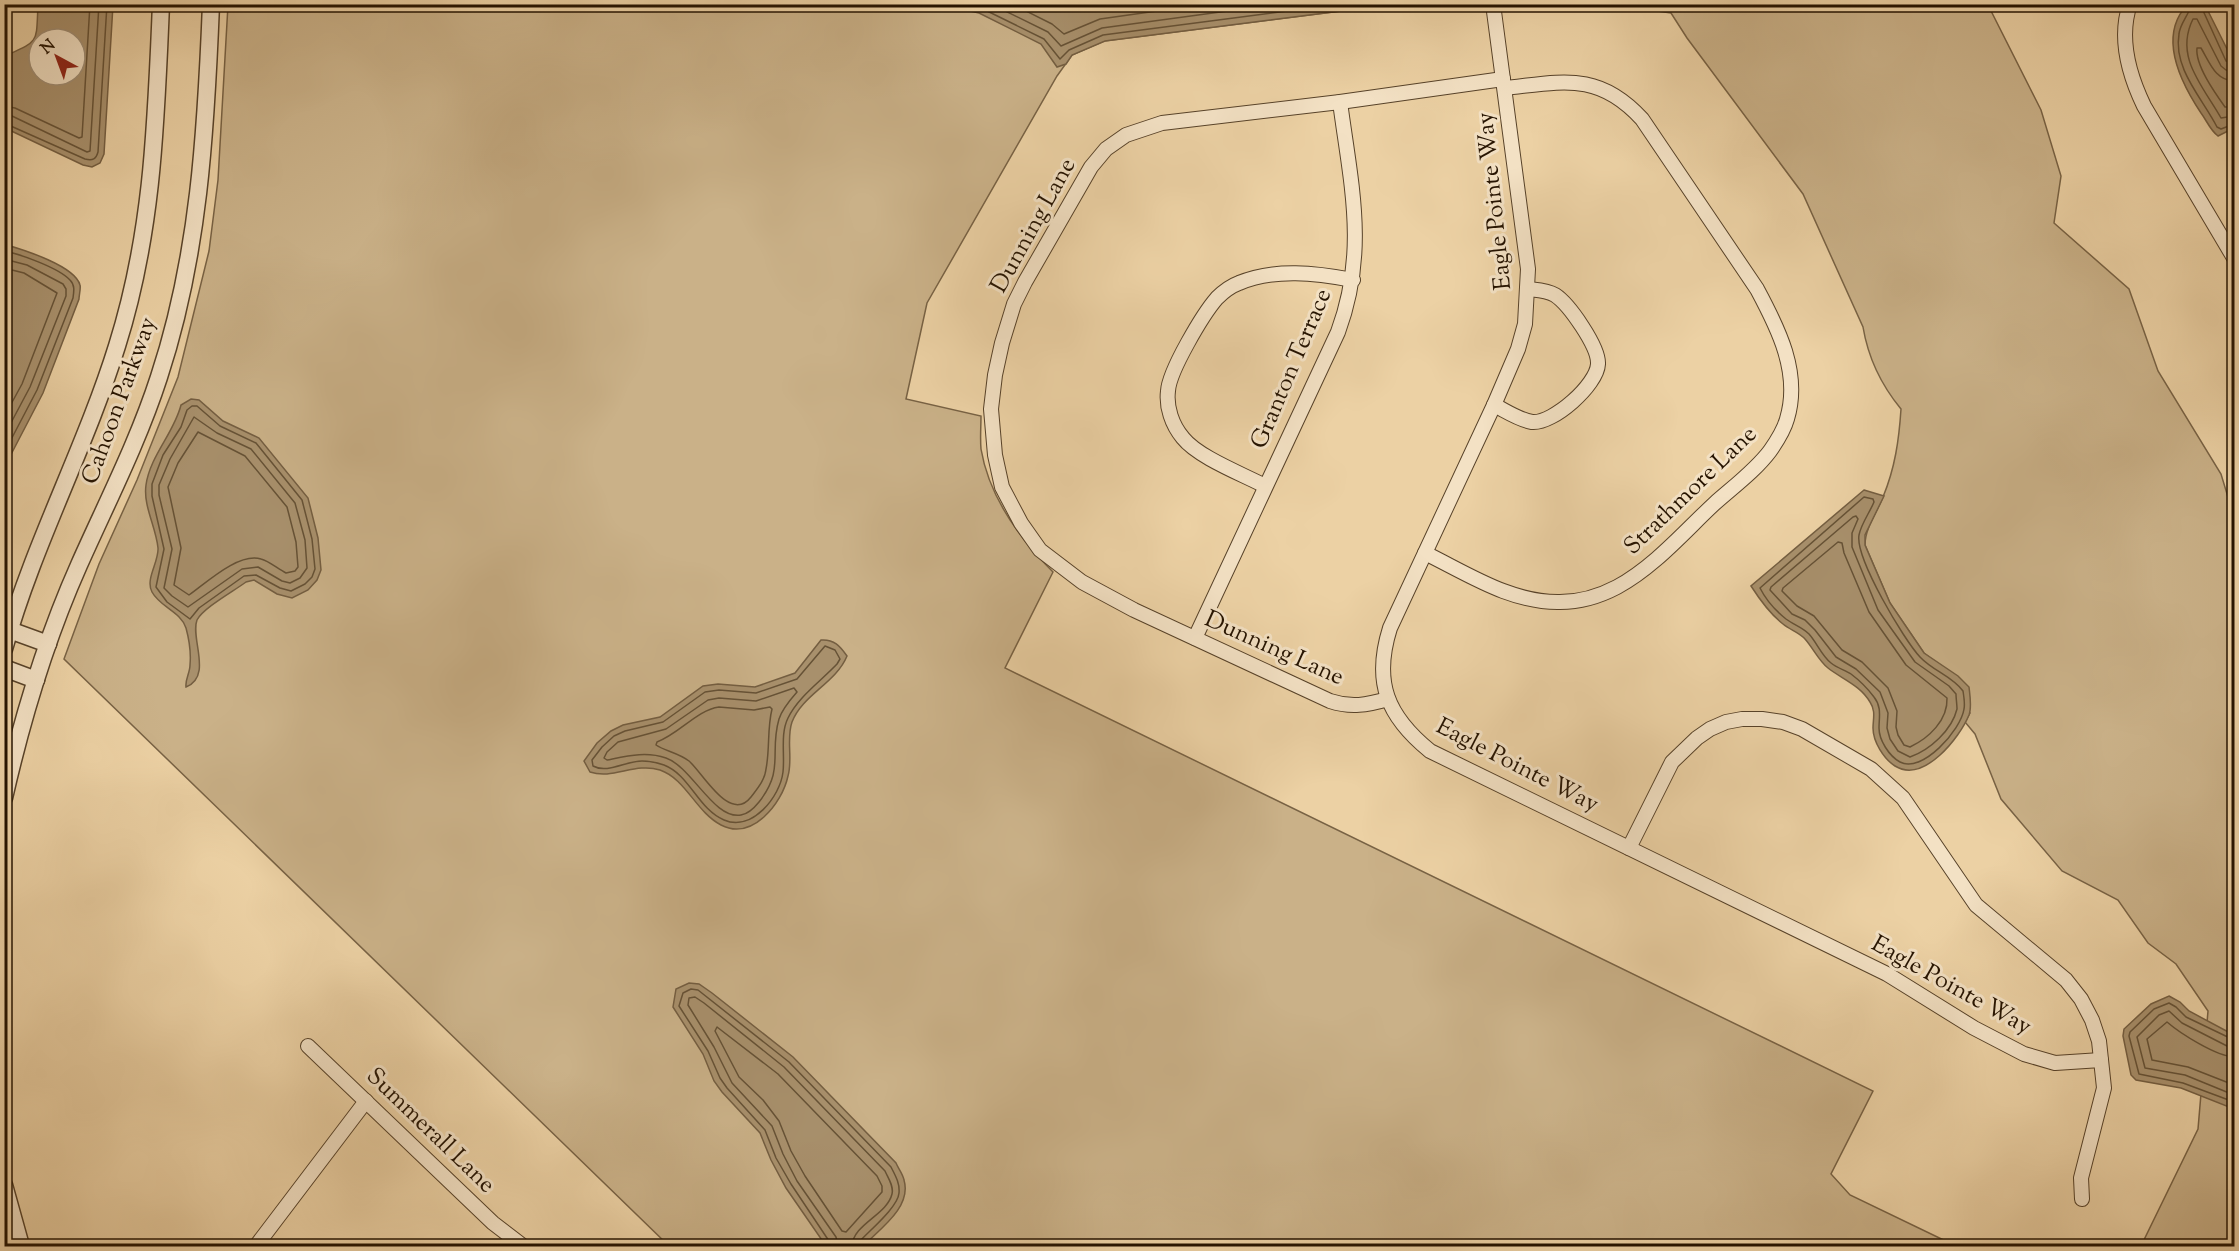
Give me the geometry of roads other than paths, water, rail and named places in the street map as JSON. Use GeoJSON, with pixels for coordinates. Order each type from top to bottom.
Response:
{"type":"FeatureCollection","features":[{"type":"Feature","properties":{"kind":"street","name":"Cahoon Parkway"},"geometry":{"type":"LineString","coordinates":[[4,649],[7,629],[101,393],[118,344],[133,286],[145,226],[154,156],[161,4]]}},
{"type":"Feature","properties":{"kind":"street","name":"Cahoon Parkway"},"geometry":{"type":"LineString","coordinates":[[4,798],[36,680],[48,645],[79,566],[143,423],[177,316],[193,240],[202,167],[211,4]]}},
{"type":"Feature","properties":{"kind":"street"},"geometry":{"type":"LineString","coordinates":[[2130,4],[2126,43],[2127,60],[2133,84],[2235,258]]}},
{"type":"Feature","properties":{"kind":"street","name":"Eagle Pointe Way"},"geometry":{"type":"LineString","coordinates":[[1493,5],[1528,268],[1528,307],[1522,336],[1494,405],[1390,628],[1385,644],[1382,672],[1388,699],[1399,721],[1430,751],[1887,974],[1974,1028],[2024,1054],[2055,1063],[2101,1060]]}},
{"type":"Feature","properties":{"kind":"street","name":"Strathmore Lane"},"geometry":{"type":"LineString","coordinates":[[1425,553],[1499,589],[1530,600],[1562,603],[1597,596],[1634,577],[1758,464],[1779,437],[1787,420],[1790,405],[1792,391],[1789,363],[1766,306],[1757,289],[1642,119],[1632,108],[1609,92],[1581,83],[1568,81],[1504,84]]}},
{"type":"Feature","properties":{"kind":"street","name":"Dunning Lane"},"geometry":{"type":"LineString","coordinates":[[1388,699],[1358,706],[1330,701],[1134,610],[1082,582],[1040,550],[1021,524],[1002,487],[992,433],[992,393],[1002,343],[1014,304],[1031,270],[1091,167],[1106,148],[1116,141],[1139,129],[1162,123],[1504,84]]}},
{"type":"Feature","properties":{"kind":"street","name":"Granton Terrace"},"geometry":{"type":"LineString","coordinates":[[1194,638],[1338,333],[1353,280],[1356,225],[1340,102]]}},
{"type":"Feature","properties":{"kind":"street"},"geometry":{"type":"LineString","coordinates":[[1265,486],[1200,453],[1184,440],[1169,413],[1167,393],[1171,375],[1212,304],[1232,287],[1261,277],[1296,273],[1317,273],[1353,280]]}},
{"type":"Feature","properties":{"kind":"street"},"geometry":{"type":"LineString","coordinates":[[1494,405],[1521,419],[1540,422],[1558,413],[1591,382],[1596,374],[1598,364],[1594,345],[1560,299],[1547,291],[1528,289]]}},
{"type":"Feature","properties":{"kind":"street"},"geometry":{"type":"LineString","coordinates":[[7,629],[48,645]]}},
{"type":"Feature","properties":{"kind":"street"},"geometry":{"type":"LineString","coordinates":[[4,668],[36,680]]}},
{"type":"Feature","properties":{"kind":"street"},"geometry":{"type":"LineString","coordinates":[[1629,848],[1672,762],[1696,738],[1710,729],[1742,719],[1762,718],[1783,722],[1802,729],[1871,769],[1903,798],[1976,905],[2066,980],[2092,1020],[2098,1041],[2104,1088],[2081,1178],[2082,1199]]}},
{"type":"Feature","properties":{"kind":"street","name":"Summerall Lane"},"geometry":{"type":"LineString","coordinates":[[308,1046],[493,1223],[524,1246]]}},
{"type":"Feature","properties":{"kind":"street"},"geometry":{"type":"LineString","coordinates":[[256,1246],[366,1101]]}},
{"type":"Feature","properties":{"kind":"street"},"geometry":{"type":"LineString","coordinates":[[4,1185],[21,1246]]}},
{"type":"Feature","properties":{"kind":"water"},"geometry":{"type":"Polygon","coordinates":[[[1388,4],[1105,41],[1072,55],[1066,64],[1057,67],[1041,44],[979,13],[944,5],[1388,4]]]}},
{"type":"Feature","properties":{"kind":"water"},"geometry":{"type":"Polygon","coordinates":[[[38,5],[113,5],[104,154],[100,163],[92,167],[83,165],[5,128],[5,56],[27,45],[27,87],[87,87],[87,27],[36,27],[38,5]]]}},
{"type":"Feature","properties":{"kind":"water"},"geometry":{"type":"Polygon","coordinates":[[[2187,5],[2205,5],[2234,63],[2234,128],[2218,136],[2193,101],[2175,60],[2174,31],[2178,18],[2187,5]]]}},
{"type":"Feature","properties":{"kind":"water"},"geometry":{"type":"Polygon","coordinates":[[[7,245],[59,265],[76,278],[80,288],[79,299],[43,393],[5,466],[4,246],[7,245]]]}},
{"type":"Feature","properties":{"kind":"water"},"geometry":{"type":"Polygon","coordinates":[[[191,399],[199,400],[223,421],[259,438],[308,498],[318,538],[321,570],[317,580],[308,590],[292,598],[277,594],[254,580],[246,582],[200,615],[197,620],[196,637],[200,666],[194,682],[186,687],[190,668],[190,646],[186,628],[180,618],[160,602],[150,587],[158,548],[148,509],[146,485],[152,464],[181,405],[191,399]]]}},
{"type":"Feature","properties":{"kind":"water"},"geometry":{"type":"Polygon","coordinates":[[[1864,490],[1884,496],[1865,535],[1865,545],[1890,603],[1924,653],[1958,676],[1969,687],[1969,715],[1958,735],[1940,756],[1918,769],[1906,770],[1895,766],[1887,759],[1875,739],[1873,709],[1866,696],[1825,665],[1803,637],[1778,620],[1751,586],[1864,490]]]}},
{"type":"Feature","properties":{"kind":"water"},"geometry":{"type":"Polygon","coordinates":[[[821,640],[836,644],[847,656],[835,674],[803,704],[792,722],[790,763],[785,787],[772,808],[754,824],[733,829],[721,825],[705,812],[677,781],[660,770],[642,768],[599,774],[590,772],[584,761],[597,743],[611,731],[623,725],[660,717],[703,686],[718,684],[755,687],[795,673],[821,640]]]}},
{"type":"Feature","properties":{"kind":"water"},"geometry":{"type":"Polygon","coordinates":[[[689,983],[699,984],[712,993],[793,1057],[896,1163],[904,1180],[903,1199],[893,1217],[863,1246],[826,1246],[786,1188],[760,1133],[714,1081],[703,1054],[673,1007],[676,989],[689,983]]]}},
{"type":"Feature","properties":{"kind":"water"},"geometry":{"type":"Polygon","coordinates":[[[2169,996],[2189,1011],[2234,1035],[2234,1109],[2181,1088],[2136,1080],[2131,1075],[2123,1036],[2124,1029],[2151,1004],[2169,996]]]}}]}
